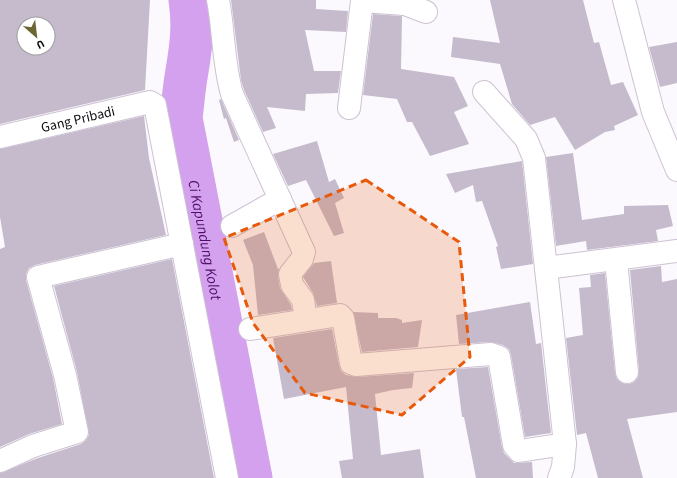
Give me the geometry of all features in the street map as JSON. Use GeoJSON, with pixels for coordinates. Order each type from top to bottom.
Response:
{"type":"FeatureCollection","features":[{"type":"Feature","properties":{"kind":"street"},"geometry":{"type":"LineString","coordinates":[[218,0],[223,24],[226,72],[232,94],[304,252],[302,260],[290,274],[292,285],[303,300],[306,320]]}},
{"type":"Feature","properties":{"kind":"street"},"geometry":{"type":"LineString","coordinates":[[624,0],[653,112],[677,170]]}},
{"type":"Feature","properties":{"kind":"street"},"geometry":{"type":"LineString","coordinates":[[348,108],[362,1],[405,2],[426,12]]}},
{"type":"Feature","properties":{"kind":"street"},"geometry":{"type":"LineString","coordinates":[[484,92],[526,139],[534,158],[565,444],[563,467],[559,478]]}},
{"type":"Feature","properties":{"kind":"street","name":"Gang Pribadi"},"geometry":{"type":"LineString","coordinates":[[0,137],[150,102],[155,105],[182,244]]}},
{"type":"Feature","properties":{"kind":"street"},"geometry":{"type":"LineString","coordinates":[[232,226],[280,200]]}},
{"type":"Feature","properties":{"kind":"street"},"geometry":{"type":"LineString","coordinates":[[0,461],[33,446],[77,432],[65,375],[38,277],[182,244],[227,478]]}},
{"type":"Feature","properties":{"kind":"street"},"geometry":{"type":"LineString","coordinates":[[546,268],[677,251]]}},
{"type":"Feature","properties":{"kind":"street"},"geometry":{"type":"LineString","coordinates":[[616,260],[627,372]]}},
{"type":"Feature","properties":{"kind":"street"},"geometry":{"type":"LineString","coordinates":[[250,329],[342,316],[351,363],[356,365],[491,354],[499,357],[514,446],[519,451],[565,444]]}},
{"type":"Feature","properties":{"kind":"highlighted area"},"geometry":{"type":"Polygon","coordinates":[[[366,180],[459,242],[470,357],[402,415],[305,393],[253,323],[224,238],[366,180]]]}},
{"type":"Feature","properties":{"kind":"building"},"geometry":{"type":"Polygon","coordinates":[[[0,0],[150,0],[145,90],[0,124],[0,0]]]}},
{"type":"Feature","properties":{"kind":"building"},"geometry":{"type":"Polygon","coordinates":[[[231,0],[316,0],[316,9],[348,11],[346,32],[305,30],[314,71],[341,71],[338,93],[306,94],[305,111],[267,107],[276,128],[263,132],[241,80],[231,0]]]}},
{"type":"Feature","properties":{"kind":"building"},"geometry":{"type":"Polygon","coordinates":[[[490,0],[583,0],[594,43],[599,42],[611,85],[623,82],[638,115],[614,126],[615,130],[605,132],[575,150],[555,117],[530,125],[512,104],[500,64],[451,57],[453,37],[500,43],[490,0]]]}},
{"type":"Feature","properties":{"kind":"building"},"geometry":{"type":"Polygon","coordinates":[[[373,14],[402,16],[401,69],[454,77],[468,106],[454,112],[469,144],[430,156],[412,122],[407,122],[397,99],[363,95],[373,14]]]}},
{"type":"Feature","properties":{"kind":"building"},"geometry":{"type":"Polygon","coordinates":[[[677,42],[677,83],[660,87],[649,47],[677,42]]]}},
{"type":"Feature","properties":{"kind":"building"},"geometry":{"type":"Polygon","coordinates":[[[221,99],[239,140],[234,142],[226,118],[224,119],[219,100],[221,99]]]}},
{"type":"Feature","properties":{"kind":"building"},"geometry":{"type":"Polygon","coordinates":[[[144,116],[149,158],[166,235],[35,265],[29,268],[26,274],[26,280],[53,378],[62,424],[29,434],[0,447],[0,249],[5,247],[0,217],[0,149],[144,116]]]}},
{"type":"Feature","properties":{"kind":"building"},"geometry":{"type":"Polygon","coordinates":[[[317,141],[329,182],[335,179],[344,198],[335,203],[344,233],[334,236],[306,180],[288,186],[273,154],[317,141]]]}},
{"type":"Feature","properties":{"kind":"building"},"geometry":{"type":"Polygon","coordinates":[[[573,153],[582,220],[624,214],[624,206],[668,205],[673,226],[656,230],[658,241],[587,250],[586,241],[556,246],[546,157],[573,153]]]}},
{"type":"Feature","properties":{"kind":"building"},"geometry":{"type":"Polygon","coordinates":[[[522,161],[533,264],[501,269],[496,247],[498,246],[482,201],[476,202],[473,185],[455,193],[446,174],[522,161]]]}},
{"type":"Feature","properties":{"kind":"building"},"geometry":{"type":"Polygon","coordinates":[[[264,232],[278,269],[279,268],[278,276],[280,288],[291,305],[292,310],[258,315],[253,265],[243,240],[264,232]]]}},
{"type":"Feature","properties":{"kind":"building"},"geometry":{"type":"Polygon","coordinates":[[[172,259],[214,478],[0,478],[0,473],[38,458],[81,444],[89,435],[77,372],[54,286],[172,259]]]}},
{"type":"Feature","properties":{"kind":"building"},"geometry":{"type":"Polygon","coordinates":[[[331,261],[337,303],[317,306],[313,293],[303,277],[314,263],[331,261]]]}},
{"type":"Feature","properties":{"kind":"building"},"geometry":{"type":"Polygon","coordinates":[[[661,266],[662,282],[677,279],[677,412],[627,419],[643,478],[598,478],[586,433],[577,435],[566,338],[583,335],[579,288],[591,287],[590,275],[605,273],[615,373],[617,379],[622,383],[629,384],[634,382],[638,377],[639,371],[630,270],[661,266]]]}},
{"type":"Feature","properties":{"kind":"building"},"geometry":{"type":"Polygon","coordinates":[[[530,302],[536,344],[541,343],[551,433],[525,437],[509,349],[503,345],[490,342],[459,344],[456,315],[530,302]]]}},
{"type":"Feature","properties":{"kind":"building"},"geometry":{"type":"Polygon","coordinates":[[[353,312],[378,313],[378,318],[396,318],[402,320],[402,323],[422,320],[418,347],[362,352],[353,312]]]}},
{"type":"Feature","properties":{"kind":"building"},"geometry":{"type":"Polygon","coordinates":[[[332,329],[339,365],[341,371],[346,375],[357,377],[414,373],[412,388],[375,394],[381,455],[420,449],[424,478],[342,478],[339,461],[353,459],[346,387],[284,399],[273,338],[332,329]]]}},
{"type":"Feature","properties":{"kind":"building"},"geometry":{"type":"Polygon","coordinates":[[[488,367],[504,453],[514,463],[532,462],[533,478],[476,478],[464,417],[462,417],[456,369],[488,367]]]}},
{"type":"Feature","properties":{"kind":"waterway","name":"Ci Kapundung Kolot"},"geometry":{"type":"LineString","coordinates":[[190,0],[192,36],[181,118],[251,478]]}}]}
